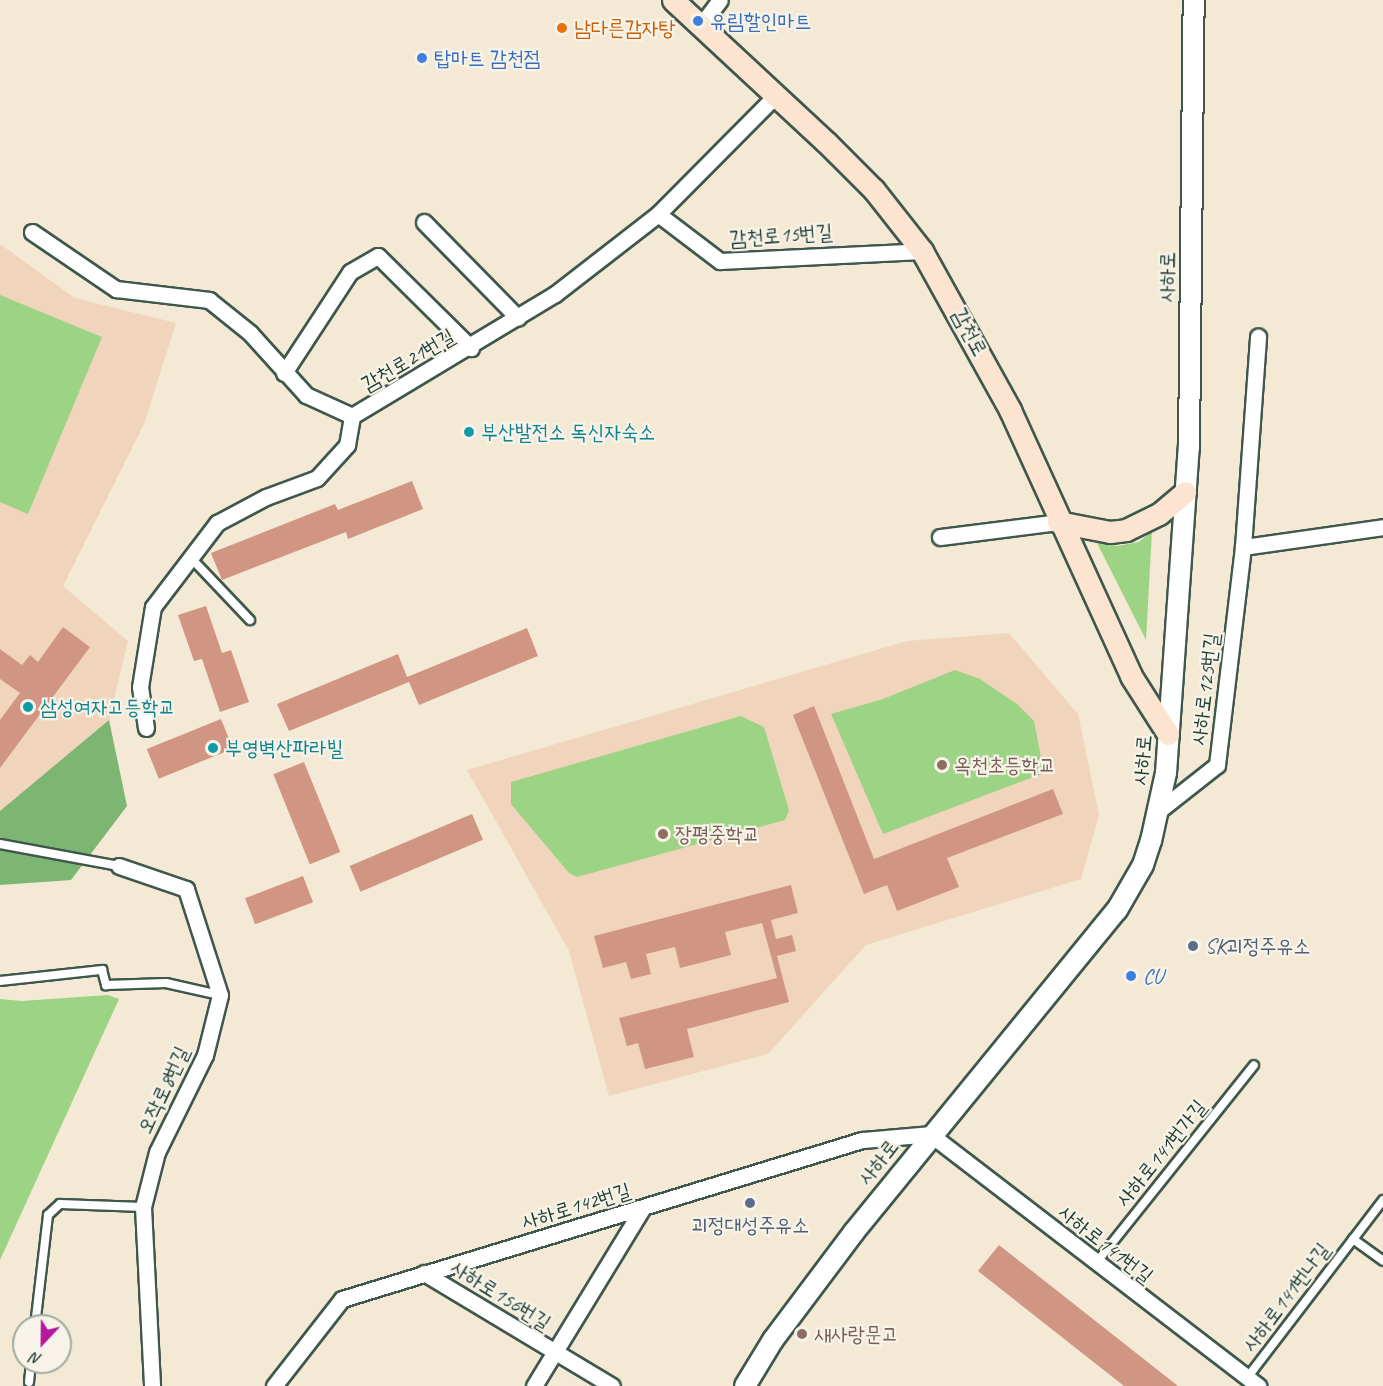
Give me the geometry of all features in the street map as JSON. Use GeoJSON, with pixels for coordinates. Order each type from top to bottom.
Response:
{"type":"FeatureCollection","features":[{"type":"Feature","properties":{"kind":"main road","name":"감천로"},"geometry":{"type":"LineString","coordinates":[[673,0],[776,94],[874,190],[922,251],[1010,410],[1058,522],[1131,676],[1168,734]]}},
{"type":"Feature","properties":{"kind":"main road"},"geometry":{"type":"LineString","coordinates":[[1058,522],[1110,532],[1126,530],[1159,514],[1185,492]]}},
{"type":"Feature","properties":{"kind":"street"},"geometry":{"type":"LineString","coordinates":[[701,25],[720,0]]}},
{"type":"Feature","properties":{"kind":"street","name":"사하로"},"geometry":{"type":"LineString","coordinates":[[745,1386],[806,1293],[930,1134],[1117,910],[1143,865],[1161,809],[1185,492],[1194,0]]}},
{"type":"Feature","properties":{"kind":"street","name":"감천로21번길"},"geometry":{"type":"LineString","coordinates":[[32,232],[116,289],[209,300],[250,333],[306,395],[352,416],[471,348],[555,294],[658,214],[776,94]]}},
{"type":"Feature","properties":{"kind":"street","name":"감천로15번길"},"geometry":{"type":"LineString","coordinates":[[658,214],[720,261],[922,251]]}},
{"type":"Feature","properties":{"kind":"street"},"geometry":{"type":"LineString","coordinates":[[424,222],[518,318]]}},
{"type":"Feature","properties":{"kind":"street"},"geometry":{"type":"LineString","coordinates":[[284,373],[350,272],[378,256],[471,348]]}},
{"type":"Feature","properties":{"kind":"street","name":"사하로125번길"},"geometry":{"type":"LineString","coordinates":[[1161,809],[1217,765],[1242,547],[1258,337]]}},
{"type":"Feature","properties":{"kind":"street"},"geometry":{"type":"LineString","coordinates":[[146,728],[140,687],[142,655],[153,607],[217,523],[266,496],[317,478],[346,445],[352,416]]}},
{"type":"Feature","properties":{"kind":"street"},"geometry":{"type":"LineString","coordinates":[[940,537],[1058,522]]}},
{"type":"Feature","properties":{"kind":"street"},"geometry":{"type":"LineString","coordinates":[[1242,547],[1383,527]]}},
{"type":"Feature","properties":{"kind":"street"},"geometry":{"type":"LineString","coordinates":[[119,866],[186,889],[220,995]]}},
{"type":"Feature","properties":{"kind":"street","name":"오작로8번길"},"geometry":{"type":"LineString","coordinates":[[152,1386],[143,1207],[157,1152],[205,1055],[220,995]]}},
{"type":"Feature","properties":{"kind":"street","name":"사하로142번길"},"geometry":{"type":"LineString","coordinates":[[274,1386],[342,1299],[862,1140],[930,1134]]}},
{"type":"Feature","properties":{"kind":"street","name":"사하로141번길"},"geometry":{"type":"LineString","coordinates":[[930,1134],[1252,1382]]}},
{"type":"Feature","properties":{"kind":"street"},"geometry":{"type":"LineString","coordinates":[[555,1353],[642,1209]]}},
{"type":"Feature","properties":{"kind":"street","name":"사하로156번길"},"geometry":{"type":"LineString","coordinates":[[424,1273],[612,1386]]}},
{"type":"Feature","properties":{"kind":"street","name":"사하로156번길"},"geometry":{"type":"LineString","coordinates":[[534,1386],[555,1353]]}},
{"type":"Feature","properties":{"kind":"lane"},"geometry":{"type":"LineString","coordinates":[[190,557],[250,620]]}},
{"type":"Feature","properties":{"kind":"lane"},"geometry":{"type":"LineString","coordinates":[[0,844],[119,866]]}},
{"type":"Feature","properties":{"kind":"lane"},"geometry":{"type":"LineString","coordinates":[[0,981],[102,970],[106,985],[166,983],[220,995]]}},
{"type":"Feature","properties":{"kind":"lane","name":"사하로141번가길"},"geometry":{"type":"LineString","coordinates":[[1096,1263],[1254,1065]]}},
{"type":"Feature","properties":{"kind":"lane","name":"사하로141번나길"},"geometry":{"type":"LineString","coordinates":[[1252,1382],[1383,1200]]}},
{"type":"Feature","properties":{"kind":"lane"},"geometry":{"type":"LineString","coordinates":[[36,1314],[48,1215],[60,1204],[143,1207]]}},
{"type":"Feature","properties":{"kind":"lane","name":"사하로141번나길"},"geometry":{"type":"LineString","coordinates":[[1353,1239],[1383,1261]]}},
{"type":"Feature","properties":{"kind":"lane"},"geometry":{"type":"LineString","coordinates":[[29,1382],[30,1374]]}},
{"type":"Feature","properties":{"kind":"shaded area"},"geometry":{"type":"Polygon","coordinates":[[[0,244],[75,298],[176,323],[144,424],[63,586],[128,641],[109,720],[0,811],[0,244]]]}},
{"type":"Feature","properties":{"kind":"shaded area"},"geometry":{"type":"Polygon","coordinates":[[[1009,633],[1078,714],[1099,815],[1081,879],[866,945],[768,1054],[609,1096],[569,951],[467,770],[907,641],[1009,633]]]}},
{"type":"Feature","properties":{"kind":"green space"},"geometry":{"type":"Polygon","coordinates":[[[0,295],[102,337],[28,514],[0,502],[0,295]]]}},
{"type":"Feature","properties":{"kind":"green space"},"geometry":{"type":"Polygon","coordinates":[[[1152,531],[1146,640],[1096,541],[1117,546],[1139,542],[1152,531]]]}},
{"type":"Feature","properties":{"kind":"green space"},"geometry":{"type":"Polygon","coordinates":[[[955,670],[980,679],[1017,704],[1034,721],[1044,773],[883,834],[831,714],[883,699],[955,670]]]}},
{"type":"Feature","properties":{"kind":"green space"},"geometry":{"type":"Polygon","coordinates":[[[741,716],[764,727],[789,810],[785,820],[577,877],[569,873],[511,804],[511,782],[741,716]]]}},
{"type":"Feature","properties":{"kind":"green space"},"geometry":{"type":"Polygon","coordinates":[[[109,720],[127,806],[71,880],[0,885],[0,811],[109,720]]]}},
{"type":"Feature","properties":{"kind":"green space"},"geometry":{"type":"Polygon","coordinates":[[[108,995],[119,999],[0,1260],[0,999],[22,1001],[108,995]]]}},
{"type":"Feature","properties":{"kind":"building"},"geometry":{"type":"Polygon","coordinates":[[[412,481],[423,509],[348,539],[346,532],[222,580],[211,553],[335,504],[338,510],[412,481]]]}},
{"type":"Feature","properties":{"kind":"building"},"geometry":{"type":"Polygon","coordinates":[[[206,606],[222,653],[231,650],[249,702],[220,712],[202,659],[194,661],[178,615],[206,606]]]}},
{"type":"Feature","properties":{"kind":"building","name":"삼성여자고등학교"},"geometry":{"type":"Polygon","coordinates":[[[63,627],[90,647],[0,768],[0,720],[20,693],[0,679],[0,649],[22,665],[30,655],[38,662],[63,627]]]}},
{"type":"Feature","properties":{"kind":"building"},"geometry":{"type":"Polygon","coordinates":[[[527,628],[538,656],[419,705],[409,682],[289,731],[277,704],[398,654],[407,677],[527,628]]]}},
{"type":"Feature","properties":{"kind":"building"},"geometry":{"type":"Polygon","coordinates":[[[814,706],[874,859],[1053,789],[1063,814],[947,858],[959,887],[897,911],[887,885],[864,894],[793,715],[814,706]]]}},
{"type":"Feature","properties":{"kind":"building"},"geometry":{"type":"Polygon","coordinates":[[[221,719],[233,749],[159,779],[147,749],[221,719]]]}},
{"type":"Feature","properties":{"kind":"building"},"geometry":{"type":"Polygon","coordinates":[[[304,762],[340,852],[310,864],[273,774],[304,762]]]}},
{"type":"Feature","properties":{"kind":"building"},"geometry":{"type":"Polygon","coordinates":[[[472,814],[483,840],[361,892],[350,866],[472,814]]]}},
{"type":"Feature","properties":{"kind":"building"},"geometry":{"type":"Polygon","coordinates":[[[303,876],[313,902],[255,924],[245,898],[303,876]]]}},
{"type":"Feature","properties":{"kind":"building"},"geometry":{"type":"Polygon","coordinates":[[[791,885],[798,913],[771,920],[776,939],[792,935],[796,951],[777,956],[789,1002],[687,1029],[694,1057],[645,1069],[638,1043],[627,1046],[619,1018],[777,978],[762,923],[725,932],[731,955],[680,968],[675,947],[646,954],[651,974],[631,979],[626,962],[603,968],[594,936],[791,885]]]}},
{"type":"Feature","properties":{"kind":"building"},"geometry":{"type":"Polygon","coordinates":[[[999,1245],[1178,1386],[1124,1386],[978,1271],[999,1245]]]}},
{"type":"Feature","properties":{"kind":"place","name":"유림할인마트"},"geometry":{"type":"Point","coordinates":[698,21]}},
{"type":"Feature","properties":{"kind":"place","name":"남다른감자탕"},"geometry":{"type":"Point","coordinates":[562,28]}},
{"type":"Feature","properties":{"kind":"place","name":"탑마트 감천점"},"geometry":{"type":"Point","coordinates":[422,58]}},
{"type":"Feature","properties":{"kind":"place","name":"부산발전소 독신자숙소"},"geometry":{"type":"Point","coordinates":[469,432]}},
{"type":"Feature","properties":{"kind":"place","name":"삼성여자고등학교"},"geometry":{"type":"Point","coordinates":[28,707]}},
{"type":"Feature","properties":{"kind":"place","name":"부영벽산파라빌"},"geometry":{"type":"Point","coordinates":[213,748]}},
{"type":"Feature","properties":{"kind":"place","name":"옥천초등학교"},"geometry":{"type":"Point","coordinates":[942,765]}},
{"type":"Feature","properties":{"kind":"place","name":"장평중학교"},"geometry":{"type":"Point","coordinates":[663,834]}},
{"type":"Feature","properties":{"kind":"place","name":"SK괴정주유소"},"geometry":{"type":"Point","coordinates":[1193,946]}},
{"type":"Feature","properties":{"kind":"place","name":"CU"},"geometry":{"type":"Point","coordinates":[1131,976]}},
{"type":"Feature","properties":{"kind":"place","name":"괴정대성주유소"},"geometry":{"type":"Point","coordinates":[750,1203]}},
{"type":"Feature","properties":{"kind":"place","name":"새사랑문고"},"geometry":{"type":"Point","coordinates":[802,1334]}}]}
